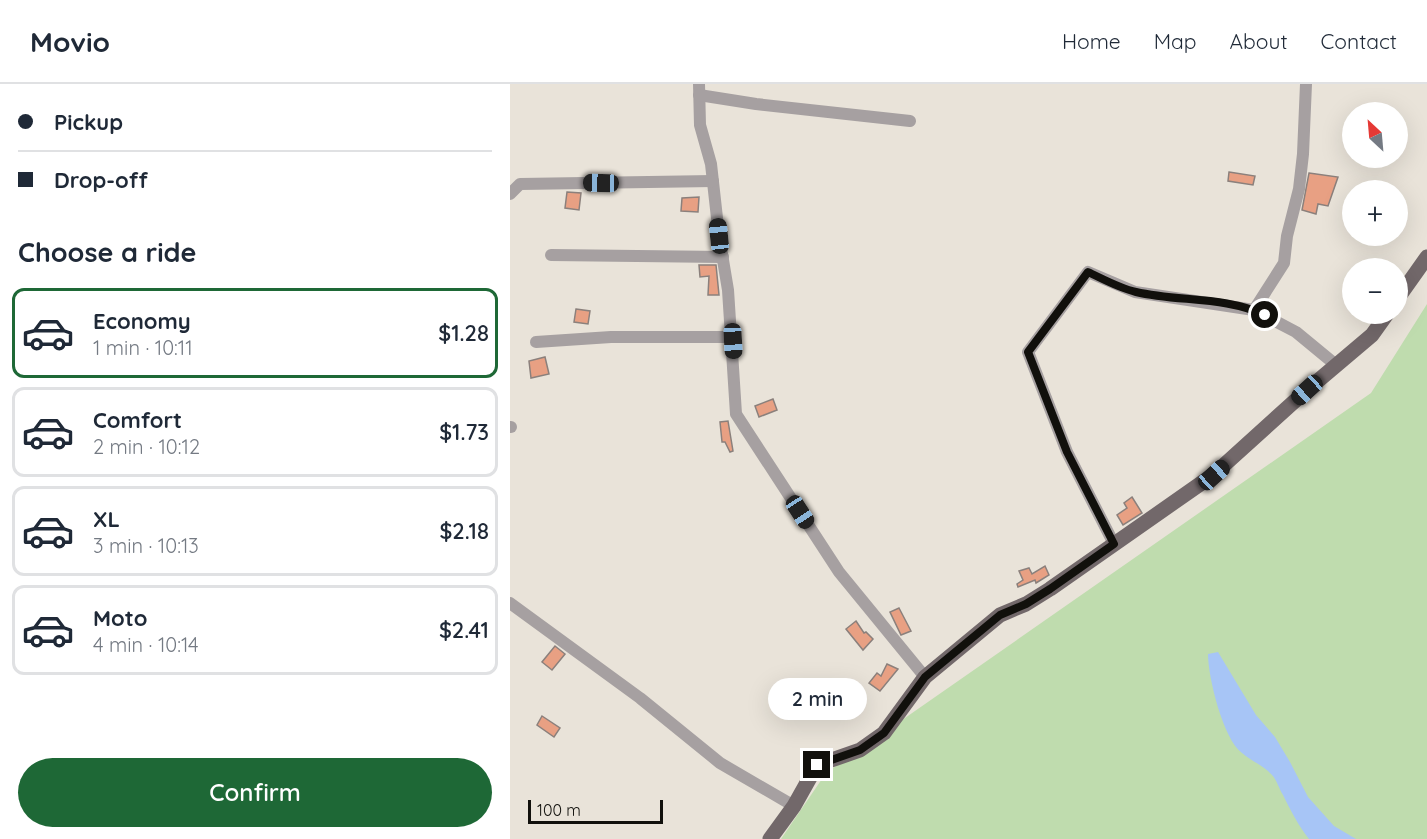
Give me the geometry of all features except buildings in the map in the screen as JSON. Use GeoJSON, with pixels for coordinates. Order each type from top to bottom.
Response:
{"type":"FeatureCollection","features":[{"type":"Feature","properties":{"kind":"main road"},"geometry":{"type":"LineString","coordinates":[[1408,284],[1427,258]]}},
{"type":"Feature","properties":{"kind":"main road"},"geometry":{"type":"LineString","coordinates":[[770,839],[794,806],[817,765],[860,750],[884,733],[925,677],[1000,615],[1026,604],[1050,589],[1214,475],[1372,335],[1380,324]]}},
{"type":"Feature","properties":{"kind":"street"},"geometry":{"type":"LineString","coordinates":[[1254,310],[1284,263],[1287,236],[1299,189],[1306,84]]}},
{"type":"Feature","properties":{"kind":"street"},"geometry":{"type":"LineString","coordinates":[[910,121],[756,104],[699,89],[700,125],[711,164],[723,257],[732,337],[736,414],[839,572],[925,677]]}},
{"type":"Feature","properties":{"kind":"street"},"geometry":{"type":"LineString","coordinates":[[510,194],[520,184],[713,181]]}},
{"type":"Feature","properties":{"kind":"street"},"geometry":{"type":"LineString","coordinates":[[551,255],[723,257]]}},
{"type":"Feature","properties":{"kind":"street"},"geometry":{"type":"LineString","coordinates":[[1114,544],[1067,452],[1028,352],[1088,272],[1135,291],[1254,310],[1296,332],[1336,365]]}},
{"type":"Feature","properties":{"kind":"street"},"geometry":{"type":"LineString","coordinates":[[536,342],[611,337],[732,337]]}},
{"type":"Feature","properties":{"kind":"street"},"geometry":{"type":"LineString","coordinates":[[510,603],[640,698],[720,763],[794,806]]}},
{"type":"Feature","properties":{"kind":"green space"},"geometry":{"type":"Polygon","coordinates":[[[1427,304],[1427,839],[781,839],[826,773],[1371,393],[1427,304]]]}},
{"type":"Feature","properties":{"kind":"water"},"geometry":{"type":"Polygon","coordinates":[[[1218,652],[1256,715],[1275,737],[1308,797],[1334,826],[1356,839],[1309,839],[1295,818],[1274,777],[1235,746],[1223,722],[1211,677],[1208,654],[1218,652]]]}},
{"type":"Feature","properties":{"kind":"route"},"geometry":{"type":"LineString","coordinates":[[817,765],[860,750],[884,733],[925,677],[1000,615],[1026,604],[1114,544],[1067,452],[1028,352],[1088,272],[1135,291],[1206,301],[1254,310],[1265,315]]}}]}
